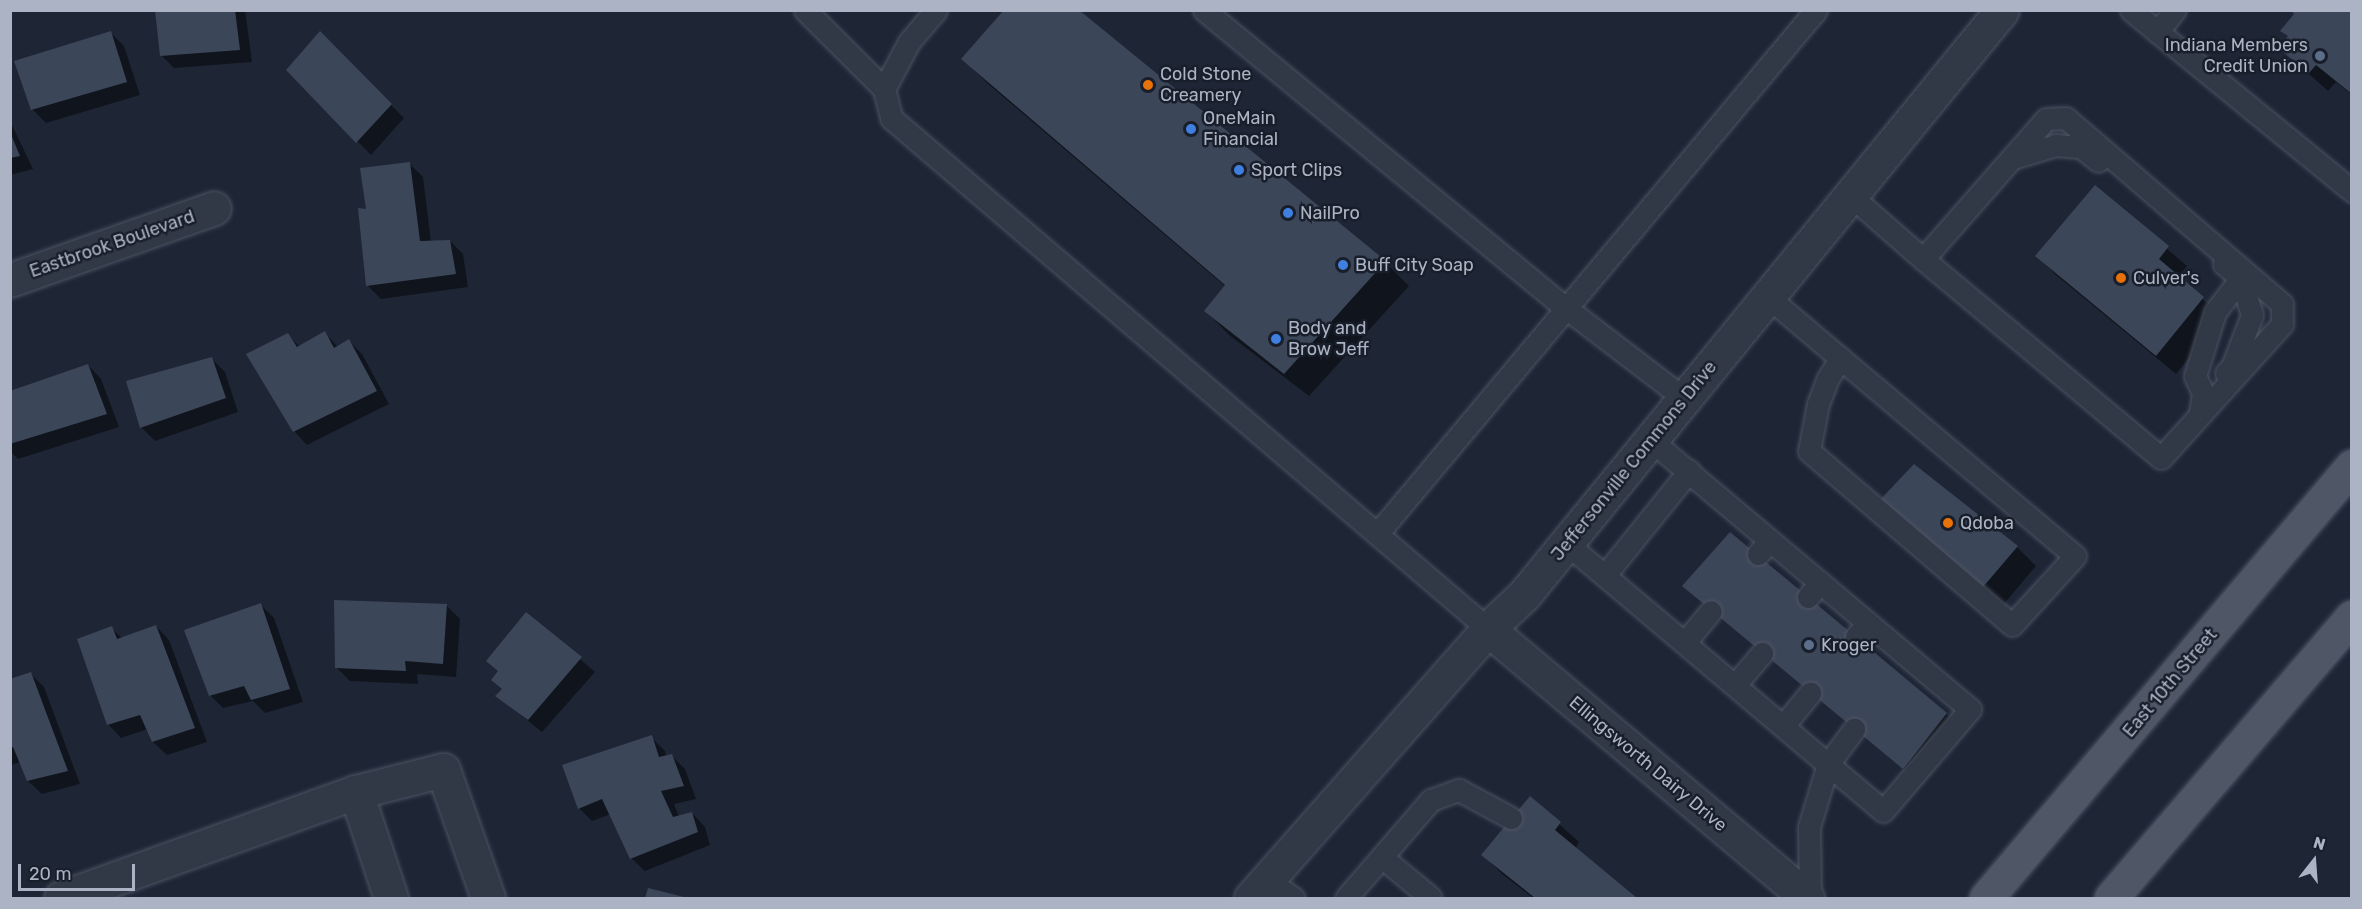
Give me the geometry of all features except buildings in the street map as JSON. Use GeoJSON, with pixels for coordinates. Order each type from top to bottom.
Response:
{"type":"FeatureCollection","features":[{"type":"Feature","properties":{"kind":"main road","name":"East 10th Street"},"geometry":{"type":"LineString","coordinates":[[1986,898],[2352,466]]}},
{"type":"Feature","properties":{"kind":"main road"},"geometry":{"type":"LineString","coordinates":[[2111,898],[2352,617]]}},
{"type":"Feature","properties":{"kind":"street","name":"Jeffersonville Commons Drive"},"geometry":{"type":"LineString","coordinates":[[1259,889],[1488,629],[1524,595],[2002,10]]}},
{"type":"Feature","properties":{"kind":"street","name":"Eastbrook Boulevard"},"geometry":{"type":"LineString","coordinates":[[10,280],[214,208]]}},
{"type":"Feature","properties":{"kind":"street","name":"Ellingsworth Dairy Drive"},"geometry":{"type":"LineString","coordinates":[[1488,629],[1808,898]]}},
{"type":"Feature","properties":{"kind":"street"},"geometry":{"type":"LineString","coordinates":[[61,898],[356,792],[443,770],[488,898]]}},
{"type":"Feature","properties":{"kind":"street"},"geometry":{"type":"LineString","coordinates":[[356,792],[391,898]]}},
{"type":"Feature","properties":{"kind":"lane"},"geometry":{"type":"LineString","coordinates":[[805,10],[884,89],[891,118],[1488,629]]}},
{"type":"Feature","properties":{"kind":"lane"},"geometry":{"type":"LineString","coordinates":[[884,89],[909,42],[936,10]]}},
{"type":"Feature","properties":{"kind":"lane"},"geometry":{"type":"LineString","coordinates":[[1204,10],[1566,308],[1685,399]]}},
{"type":"Feature","properties":{"kind":"lane"},"geometry":{"type":"LineString","coordinates":[[1377,534],[1816,10]]}},
{"type":"Feature","properties":{"kind":"lane"},"geometry":{"type":"LineString","coordinates":[[2131,10],[2352,191]]}},
{"type":"Feature","properties":{"kind":"lane"},"geometry":{"type":"LineString","coordinates":[[2157,32],[2175,10]]}},
{"type":"Feature","properties":{"kind":"lane"},"geometry":{"type":"LineString","coordinates":[[1923,259],[2046,119],[2066,118],[2282,304],[2282,324],[2202,403]]}},
{"type":"Feature","properties":{"kind":"lane"},"geometry":{"type":"LineString","coordinates":[[1851,196],[2161,458],[2232,367],[2252,315],[2241,278],[2081,147],[2056,145],[2013,158]]}},
{"type":"Feature","properties":{"kind":"lane"},"geometry":{"type":"LineString","coordinates":[[2202,403],[2195,376],[2215,312],[2241,278]]}},
{"type":"Feature","properties":{"kind":"lane"},"geometry":{"type":"LineString","coordinates":[[1768,297],[2075,556],[2012,624],[1809,451],[1818,404],[1827,380],[1840,358]]}},
{"type":"Feature","properties":{"kind":"lane"},"geometry":{"type":"LineString","coordinates":[[1566,543],[1883,811],[1970,709],[1904,665],[1814,590],[1764,547],[1689,471],[1651,440]]}},
{"type":"Feature","properties":{"kind":"lane"},"geometry":{"type":"LineString","coordinates":[[1605,575],[1689,471]]}},
{"type":"Feature","properties":{"kind":"lane"},"geometry":{"type":"LineString","coordinates":[[1685,642],[1711,611]]}},
{"type":"Feature","properties":{"kind":"lane"},"geometry":{"type":"LineString","coordinates":[[1735,685],[1762,653]]}},
{"type":"Feature","properties":{"kind":"lane"},"geometry":{"type":"LineString","coordinates":[[1783,726],[1810,693]]}},
{"type":"Feature","properties":{"kind":"lane"},"geometry":{"type":"LineString","coordinates":[[1808,898],[1809,827],[1828,764],[1854,729]]}},
{"type":"Feature","properties":{"kind":"lane"},"geometry":{"type":"LineString","coordinates":[[1346,898],[1431,800],[1459,790],[1511,818]]}},
{"type":"Feature","properties":{"kind":"lane"},"geometry":{"type":"LineString","coordinates":[[1383,858],[1431,898]]}},
{"type":"Feature","properties":{"kind":"lane"},"geometry":{"type":"LineString","coordinates":[[1259,889],[1294,898]]}},
{"type":"Feature","properties":{"kind":"place","name":"Indiana Members Credit Union"},"geometry":{"type":"Point","coordinates":[2320,56]}},
{"type":"Feature","properties":{"kind":"place","name":"Cold Stone Creamery"},"geometry":{"type":"Point","coordinates":[1148,85]}},
{"type":"Feature","properties":{"kind":"place","name":"OneMain Financial"},"geometry":{"type":"Point","coordinates":[1191,129]}},
{"type":"Feature","properties":{"kind":"place","name":"Sport Clips"},"geometry":{"type":"Point","coordinates":[1239,170]}},
{"type":"Feature","properties":{"kind":"place","name":"NailPro"},"geometry":{"type":"Point","coordinates":[1288,213]}},
{"type":"Feature","properties":{"kind":"place","name":"Buff City Soap"},"geometry":{"type":"Point","coordinates":[1343,265]}},
{"type":"Feature","properties":{"kind":"place","name":"Culver's"},"geometry":{"type":"Point","coordinates":[2121,278]}},
{"type":"Feature","properties":{"kind":"place","name":"Body and Brow Jeff"},"geometry":{"type":"Point","coordinates":[1276,339]}},
{"type":"Feature","properties":{"kind":"place","name":"Qdoba"},"geometry":{"type":"Point","coordinates":[1948,523]}},
{"type":"Feature","properties":{"kind":"place","name":"Kroger"},"geometry":{"type":"Point","coordinates":[1809,645]}}]}
